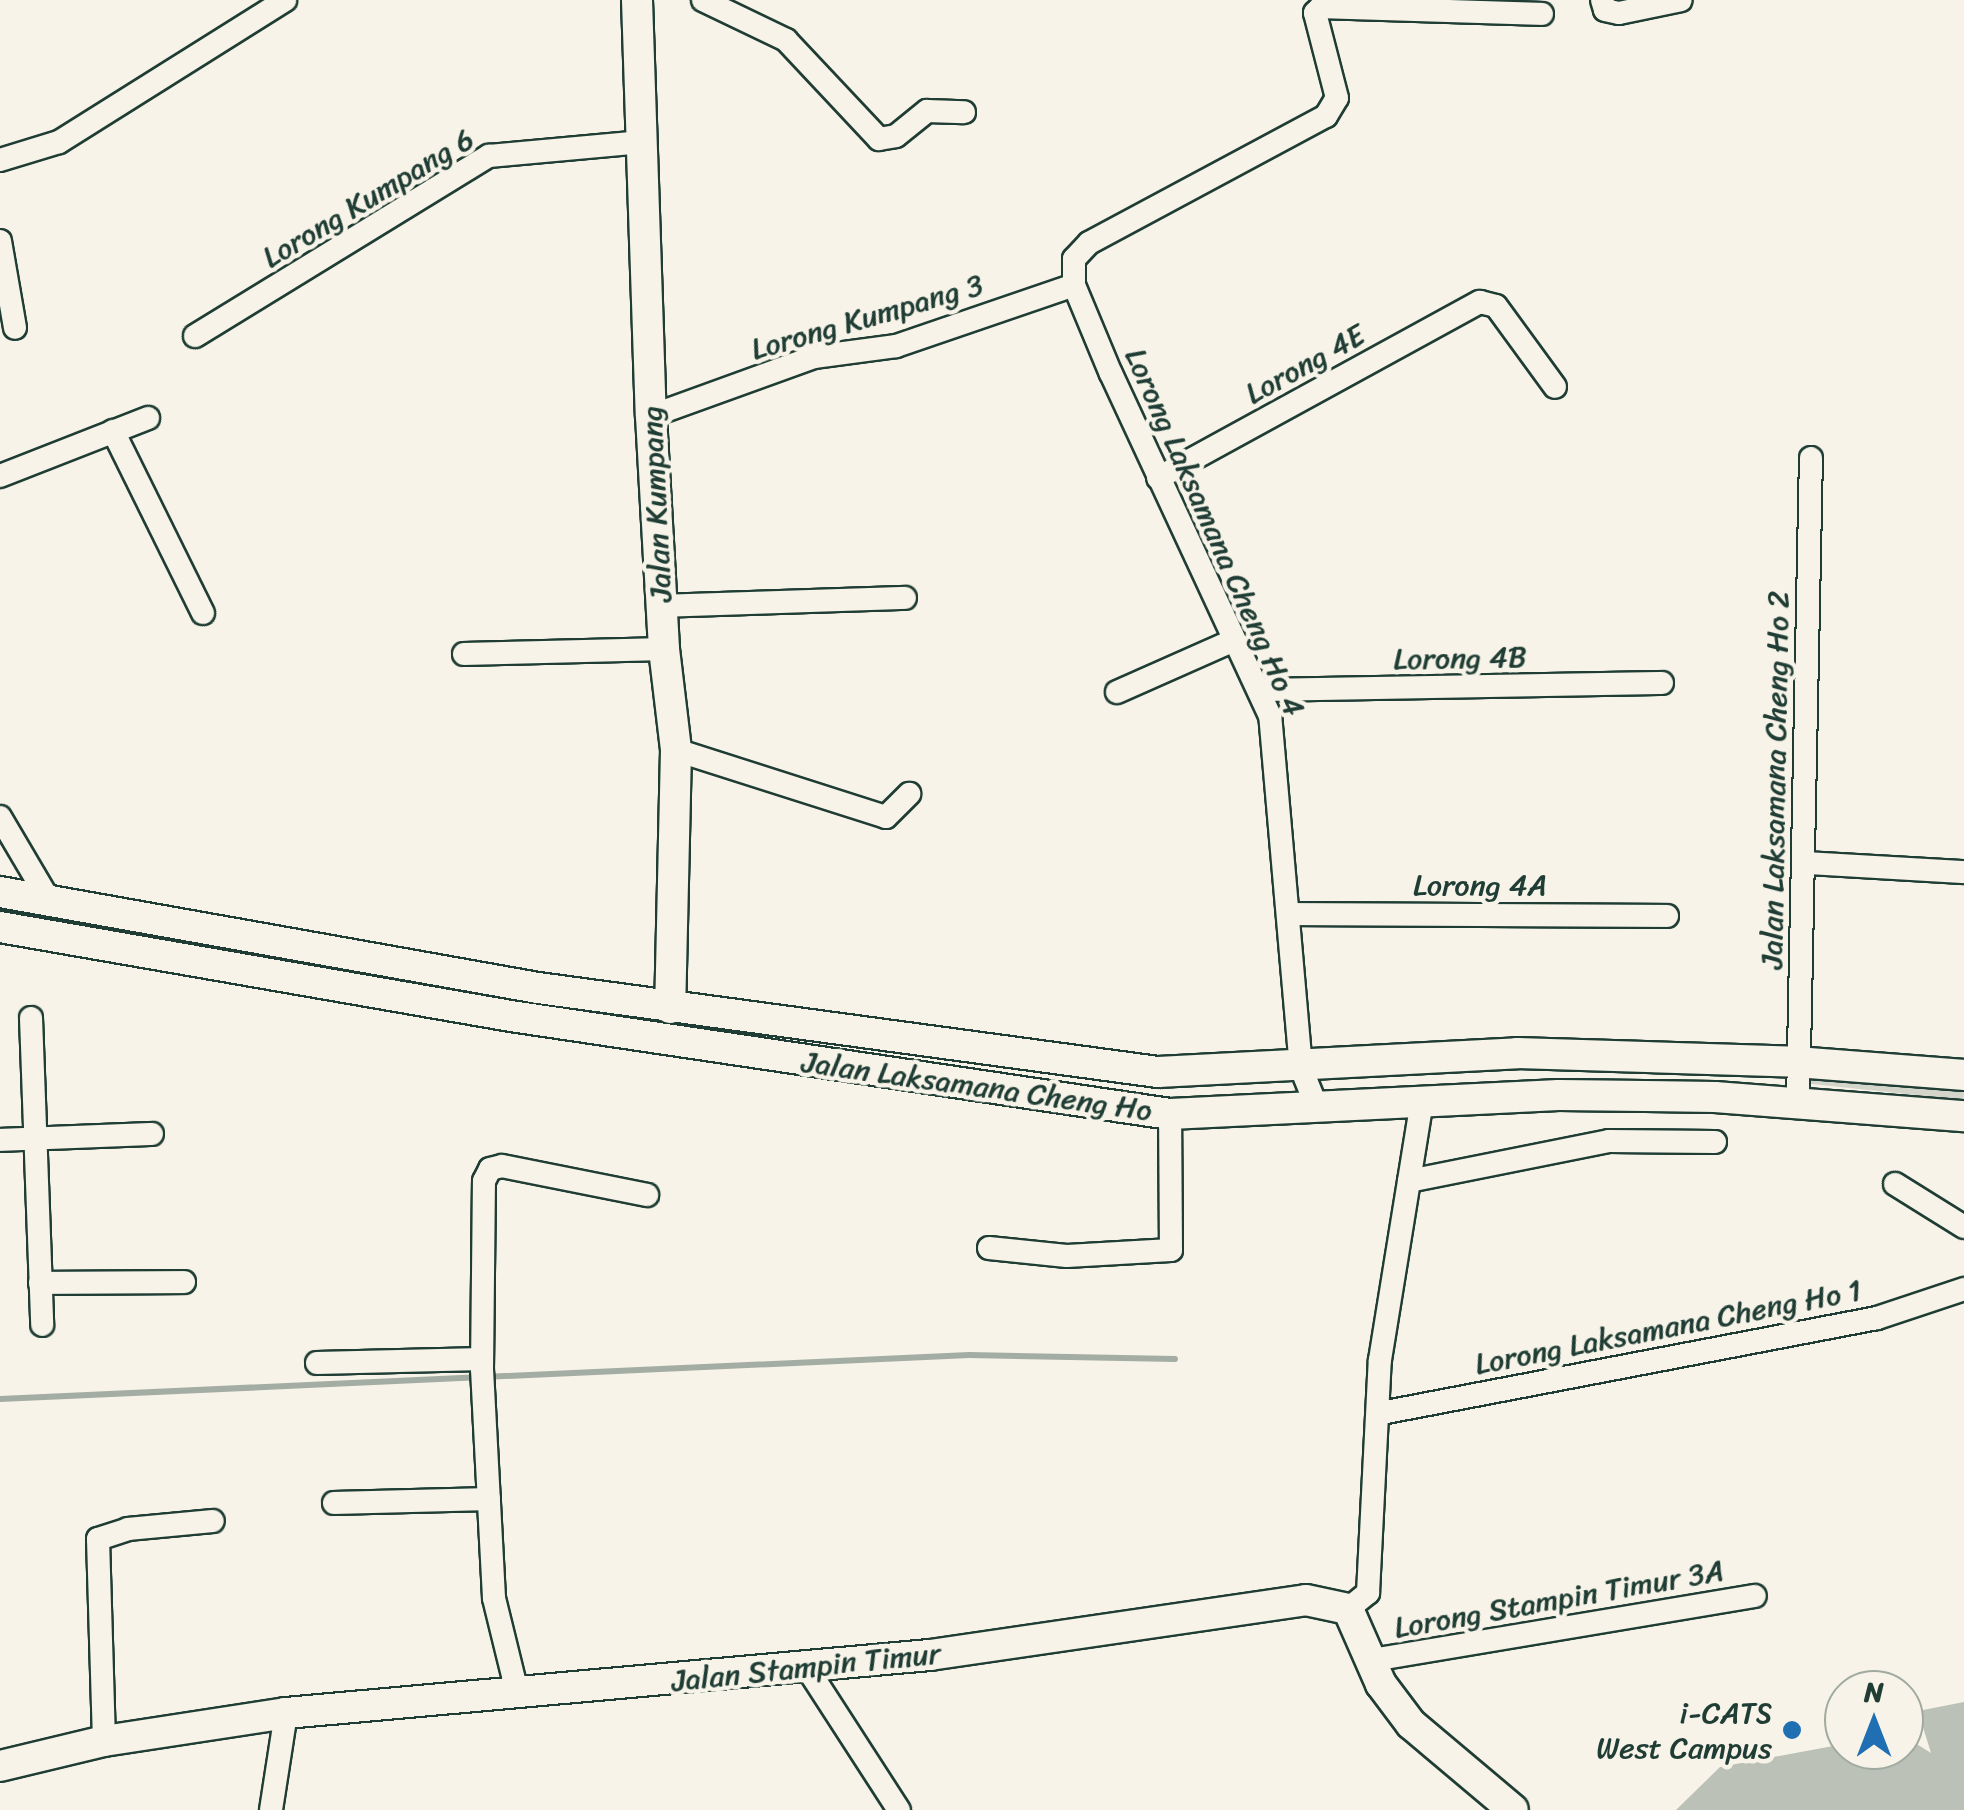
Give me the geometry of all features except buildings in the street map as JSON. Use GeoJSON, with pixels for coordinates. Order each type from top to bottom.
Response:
{"type":"FeatureCollection","features":[{"type":"Feature","properties":{"kind":"main road","name":"Jalan Kumpang"},"geometry":{"type":"LineString","coordinates":[[637,0],[651,416],[664,649],[676,750],[670,1008]]}},
{"type":"Feature","properties":{"kind":"main road","name":"Jalan Laksamana Cheng Ho"},"geometry":{"type":"LineString","coordinates":[[0,892],[670,1008],[1158,1072],[1301,1068],[1518,1054],[1796,1062],[1964,1075]]}},
{"type":"Feature","properties":{"kind":"main road","name":"Jalan Laksamana Cheng Ho"},"geometry":{"type":"LineString","coordinates":[[0,927],[511,1016],[1170,1114],[1559,1095],[1798,1103],[1964,1116]]}},
{"type":"Feature","properties":{"kind":"main road","name":"Jalan Stampin Timur"},"geometry":{"type":"LineString","coordinates":[[0,1766],[104,1741],[286,1713],[518,1696],[807,1668],[1306,1600],[1348,1609]]}},
{"type":"Feature","properties":{"kind":"main road"},"geometry":{"type":"LineString","coordinates":[[1348,1609],[1381,1684],[1412,1724],[1512,1810]]}},
{"type":"Feature","properties":{"kind":"street"},"geometry":{"type":"LineString","coordinates":[[0,160],[58,142],[285,0]]}},
{"type":"Feature","properties":{"kind":"street"},"geometry":{"type":"LineString","coordinates":[[703,0],[786,40],[879,138],[896,136],[926,111],[964,112]]}},
{"type":"Feature","properties":{"kind":"street"},"geometry":{"type":"LineString","coordinates":[[1603,5],[1681,0]]}},
{"type":"Feature","properties":{"kind":"street"},"geometry":{"type":"LineString","coordinates":[[1074,285],[1074,259],[1089,243],[1179,200],[1334,108],[1337,98],[1315,12],[1322,8],[1542,14]]}},
{"type":"Feature","properties":{"kind":"street","name":"Lorong Kumpang 6"},"geometry":{"type":"LineString","coordinates":[[195,336],[490,156],[642,142]]}},
{"type":"Feature","properties":{"kind":"street"},"geometry":{"type":"LineString","coordinates":[[0,241],[15,328]]}},
{"type":"Feature","properties":{"kind":"street","name":"Lorong Kumpang 3"},"geometry":{"type":"LineString","coordinates":[[651,416],[814,358],[896,346],[1074,285]]}},
{"type":"Feature","properties":{"kind":"street","name":"Lorong Laksamana Cheng Ho 4"},"geometry":{"type":"LineString","coordinates":[[1074,285],[1232,641],[1260,690],[1276,744],[1293,914],[1301,1068],[1316,1105]]}},
{"type":"Feature","properties":{"kind":"street","name":"Lorong 4E"},"geometry":{"type":"LineString","coordinates":[[1158,478],[1480,302],[1496,306],[1554,387]]}},
{"type":"Feature","properties":{"kind":"street"},"geometry":{"type":"LineString","coordinates":[[0,476],[148,418]]}},
{"type":"Feature","properties":{"kind":"street"},"geometry":{"type":"LineString","coordinates":[[113,432],[203,613]]}},
{"type":"Feature","properties":{"kind":"street","name":"Jalan Laksamana Cheng Ho 2"},"geometry":{"type":"LineString","coordinates":[[1798,1103],[1796,1062],[1807,864],[1810,458]]}},
{"type":"Feature","properties":{"kind":"street"},"geometry":{"type":"LineString","coordinates":[[662,606],[906,598]]}},
{"type":"Feature","properties":{"kind":"street"},"geometry":{"type":"LineString","coordinates":[[1117,692],[1232,641]]}},
{"type":"Feature","properties":{"kind":"street"},"geometry":{"type":"LineString","coordinates":[[464,654],[664,649]]}},
{"type":"Feature","properties":{"kind":"street","name":"Lorong 4B"},"geometry":{"type":"LineString","coordinates":[[1260,690],[1662,684]]}},
{"type":"Feature","properties":{"kind":"street"},"geometry":{"type":"LineString","coordinates":[[676,750],[886,817],[909,794]]}},
{"type":"Feature","properties":{"kind":"street"},"geometry":{"type":"LineString","coordinates":[[0,816],[50,902]]}},
{"type":"Feature","properties":{"kind":"street"},"geometry":{"type":"LineString","coordinates":[[1807,864],[1964,872]]}},
{"type":"Feature","properties":{"kind":"street","name":"Lorong 4A"},"geometry":{"type":"LineString","coordinates":[[1293,914],[1667,916]]}},
{"type":"Feature","properties":{"kind":"street"},"geometry":{"type":"LineString","coordinates":[[31,1018],[42,1325]]}},
{"type":"Feature","properties":{"kind":"street"},"geometry":{"type":"LineString","coordinates":[[1348,1609],[1368,1593],[1381,1414],[1380,1360],[1422,1102]]}},
{"type":"Feature","properties":{"kind":"street"},"geometry":{"type":"LineString","coordinates":[[989,1248],[1067,1256],[1163,1255],[1171,1250],[1170,1114]]}},
{"type":"Feature","properties":{"kind":"street"},"geometry":{"type":"LineString","coordinates":[[0,1140],[152,1134]]}},
{"type":"Feature","properties":{"kind":"street"},"geometry":{"type":"LineString","coordinates":[[1409,1182],[1608,1141],[1714,1142]]}},
{"type":"Feature","properties":{"kind":"street"},"geometry":{"type":"LineString","coordinates":[[518,1696],[494,1598],[482,1364],[484,1182],[490,1170],[502,1166],[647,1194]]}},
{"type":"Feature","properties":{"kind":"street"},"geometry":{"type":"LineString","coordinates":[[1895,1184],[1964,1227]]}},
{"type":"Feature","properties":{"kind":"street"},"geometry":{"type":"LineString","coordinates":[[40,1283],[184,1282]]}},
{"type":"Feature","properties":{"kind":"street","name":"Lorong Laksamana Cheng Ho 1"},"geometry":{"type":"LineString","coordinates":[[1381,1414],[1877,1318],[1964,1289]]}},
{"type":"Feature","properties":{"kind":"street"},"geometry":{"type":"LineString","coordinates":[[317,1364],[482,1364]]}},
{"type":"Feature","properties":{"kind":"street"},"geometry":{"type":"LineString","coordinates":[[334,1503],[490,1499]]}},
{"type":"Feature","properties":{"kind":"street"},"geometry":{"type":"LineString","coordinates":[[104,1741],[98,1540],[128,1529],[213,1521]]}},
{"type":"Feature","properties":{"kind":"street","name":"Lorong Stampin Timur 3A"},"geometry":{"type":"LineString","coordinates":[[1372,1660],[1756,1596]]}},
{"type":"Feature","properties":{"kind":"street"},"geometry":{"type":"LineString","coordinates":[[807,1668],[899,1810]]}},
{"type":"Feature","properties":{"kind":"street"},"geometry":{"type":"LineString","coordinates":[[271,1810],[286,1713]]}},
{"type":"Feature","properties":{"kind":"shaded area"},"geometry":{"type":"Polygon","coordinates":[[[1803,1075],[1964,1092],[1963,1100],[1802,1083],[1803,1075]]]}},
{"type":"Feature","properties":{"kind":"waterway"},"geometry":{"type":"LineString","coordinates":[[0,1399],[969,1355],[1175,1359]]}},
{"type":"Feature","properties":{"kind":"place","name":"i-CATS West Campus"},"geometry":{"type":"Point","coordinates":[1792,1730]}}]}
